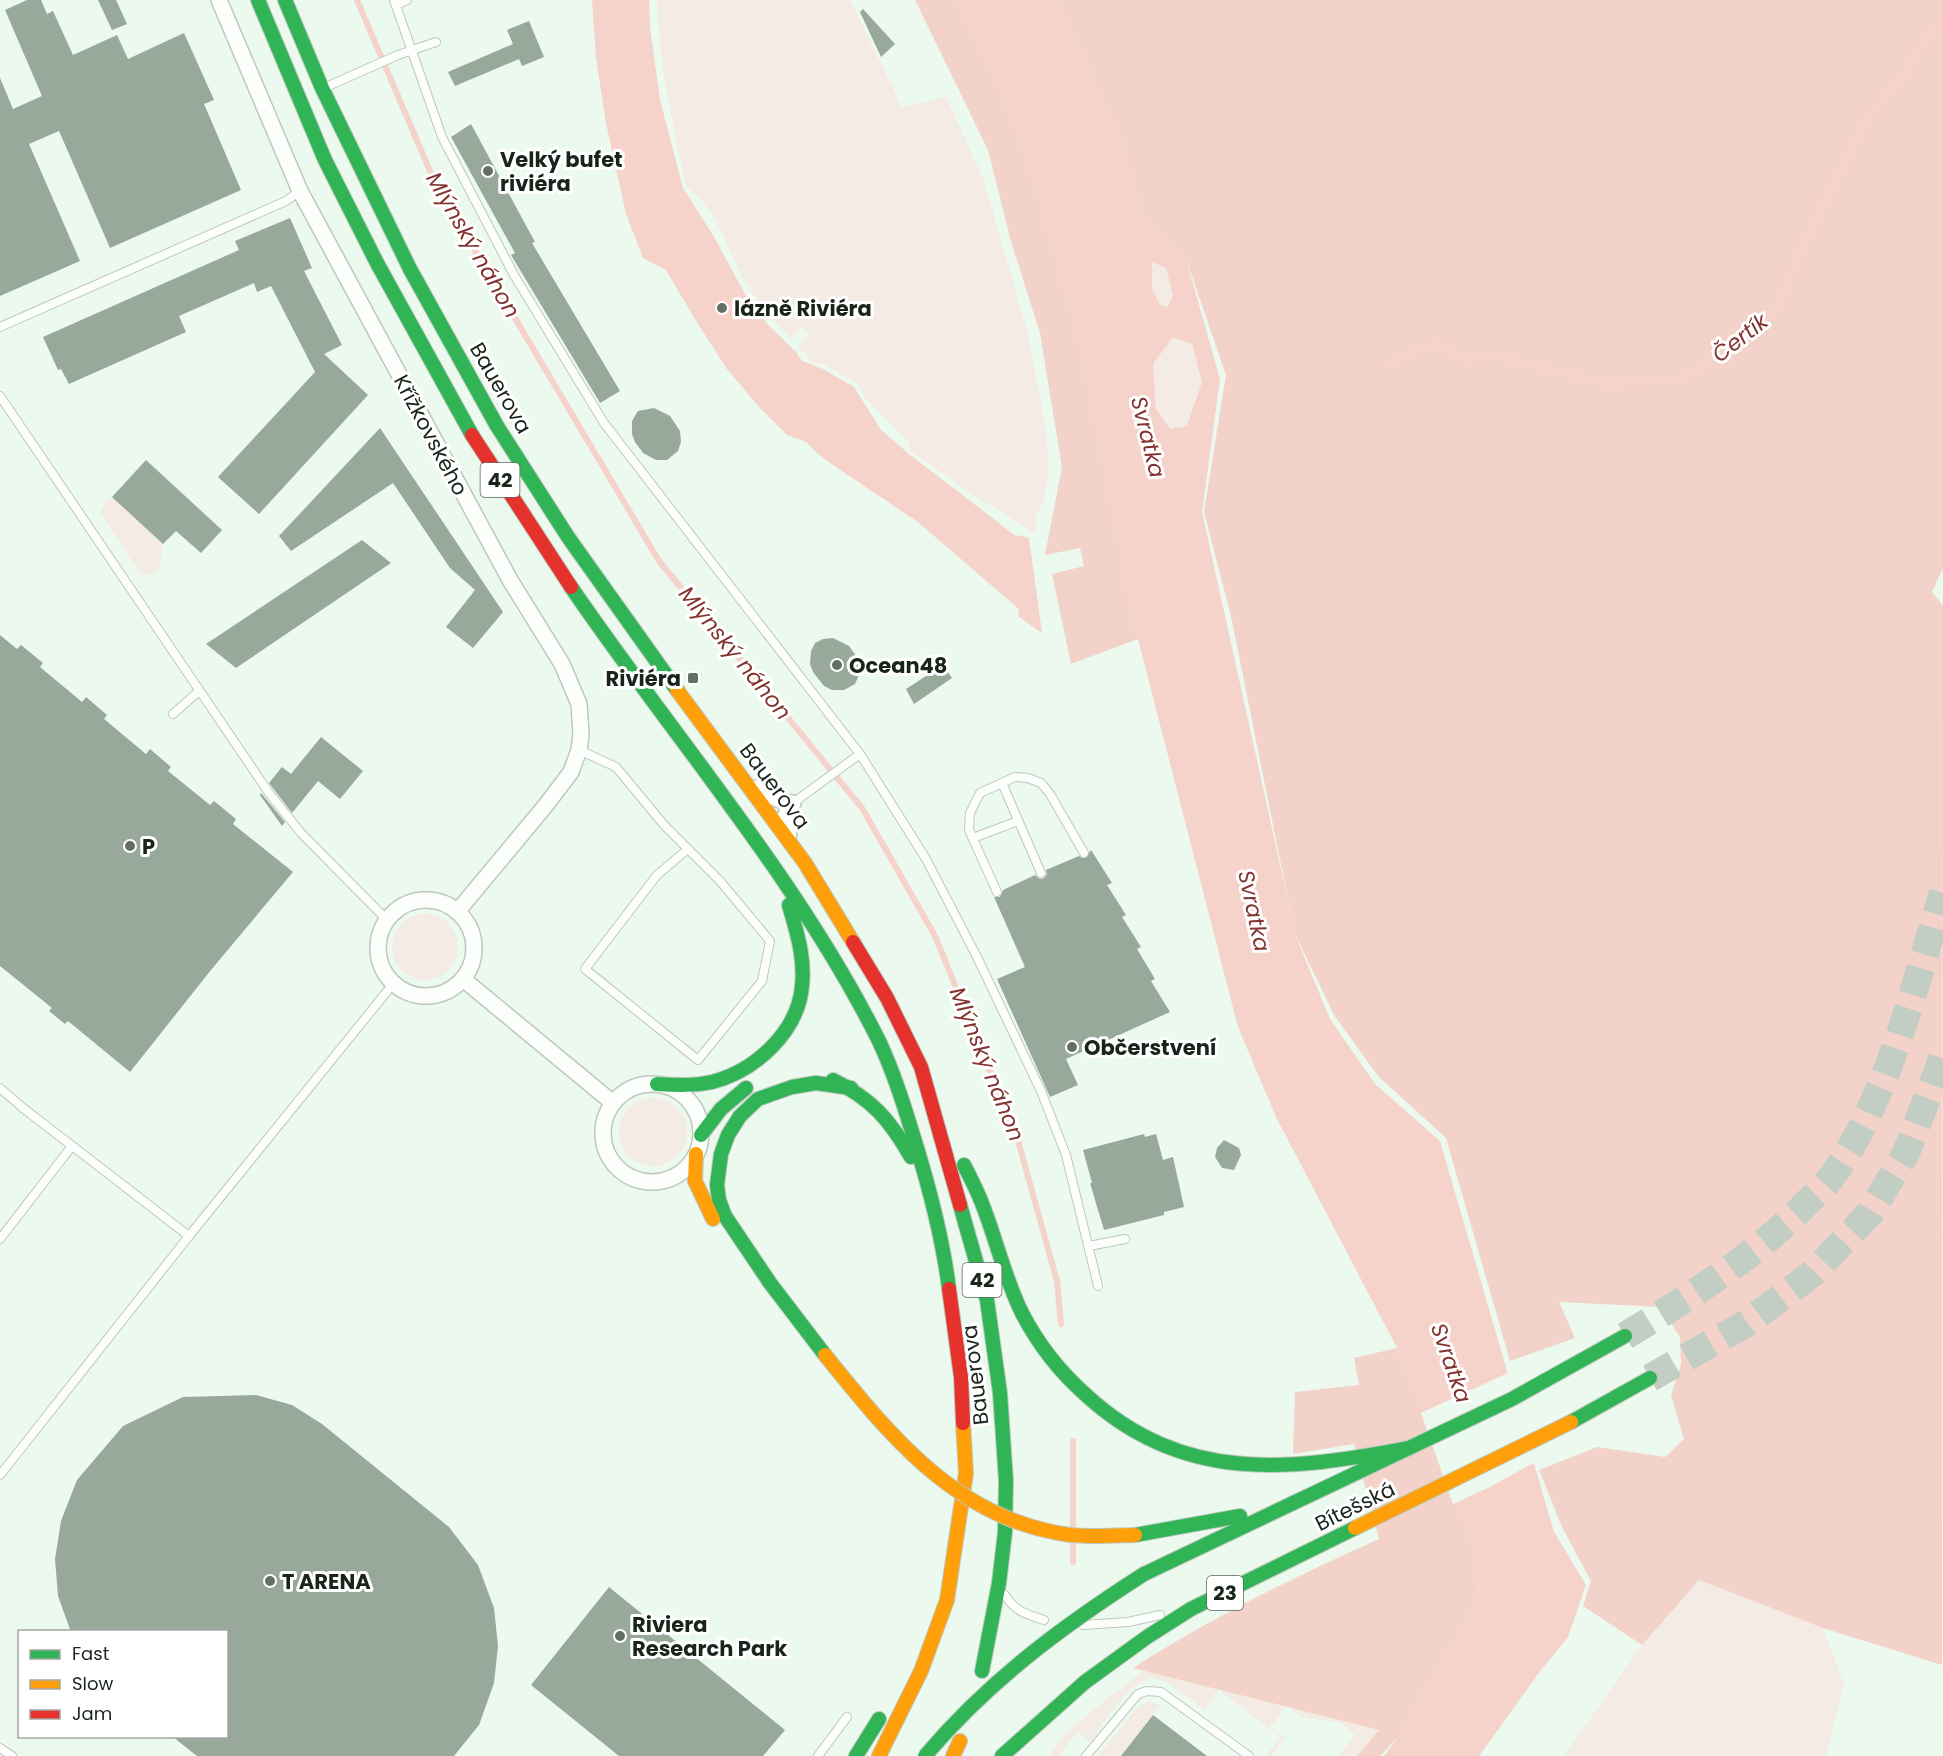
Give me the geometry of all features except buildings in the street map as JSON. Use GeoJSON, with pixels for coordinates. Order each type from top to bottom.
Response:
{"type":"FeatureCollection","features":[{"type":"Feature","properties":{"kind":"highway","name":"42"},"geometry":{"type":"LineString","coordinates":[[258,0],[325,160],[377,263],[475,441],[540,542],[621,660],[782,877],[811,920],[879,1042],[903,1100],[929,1188]]}},
{"type":"Feature","properties":{"kind":"highway","name":"Bauerova"},"geometry":{"type":"LineString","coordinates":[[285,0],[321,88],[410,269],[497,426],[568,537],[641,641],[805,863],[887,998],[921,1067],[987,1300],[1000,1393],[1006,1481],[1005,1532],[999,1583],[982,1671]]}},
{"type":"Feature","properties":{"kind":"highway"},"geometry":{"type":"LineString","coordinates":[[657,1084],[693,1085],[715,1082],[749,1068],[773,1046],[794,1015],[801,995],[802,951],[782,877]]}},
{"type":"Feature","properties":{"kind":"highway"},"geometry":{"type":"LineString","coordinates":[[921,1067],[982,1206],[1009,1285],[1027,1324],[1046,1353],[1076,1388],[1108,1416],[1168,1449],[1205,1459],[1241,1463],[1359,1464],[1408,1448],[1512,1399],[1625,1336]]}},
{"type":"Feature","properties":{"kind":"highway"},"geometry":{"type":"LineString","coordinates":[[796,1072],[816,1073],[851,1088],[874,1104],[900,1137],[929,1188]]}},
{"type":"Feature","properties":{"kind":"highway"},"geometry":{"type":"LineString","coordinates":[[701,1135],[721,1109],[742,1089],[759,1081]]}},
{"type":"Feature","properties":{"kind":"highway"},"geometry":{"type":"LineString","coordinates":[[851,1088],[816,1083],[792,1087],[758,1099],[740,1116],[728,1135],[721,1154],[717,1185],[719,1200],[725,1216],[770,1283],[825,1355],[895,1441],[923,1467],[967,1498],[1009,1519],[1050,1532],[1080,1536],[1134,1535],[1217,1521],[1306,1497]]}},
{"type":"Feature","properties":{"kind":"highway"},"geometry":{"type":"LineString","coordinates":[[696,1154],[695,1181],[710,1215],[770,1283]]}},
{"type":"Feature","properties":{"kind":"highway","name":"Bauerova"},"geometry":{"type":"LineString","coordinates":[[879,1756],[906,1704],[935,1636],[947,1600],[966,1473],[961,1377],[947,1271],[929,1188]]}},
{"type":"Feature","properties":{"kind":"highway","name":"Bítešská"},"geometry":{"type":"LineString","coordinates":[[1085,1682],[1147,1637],[1191,1609],[1571,1422],[1650,1378]]}},
{"type":"Feature","properties":{"kind":"highway","name":"23"},"geometry":{"type":"LineString","coordinates":[[925,1756],[962,1713],[1014,1665],[1087,1610],[1144,1574],[1306,1497],[1359,1464]]}},
{"type":"Feature","properties":{"kind":"highway","name":"42"},"geometry":{"type":"LineString","coordinates":[[935,1593],[956,1541]]}},
{"type":"Feature","properties":{"kind":"highway"},"geometry":{"type":"LineString","coordinates":[[1026,1754],[1085,1682]]}},
{"type":"Feature","properties":{"kind":"highway","name":"23"},"geometry":{"type":"LineString","coordinates":[[1002,1756],[1085,1682]]}},
{"type":"Feature","properties":{"kind":"highway"},"geometry":{"type":"LineString","coordinates":[[856,1756],[885,1709]]}},
{"type":"Feature","properties":{"kind":"highway"},"geometry":{"type":"LineString","coordinates":[[953,1756],[960,1741]]}},
{"type":"Feature","properties":{"kind":"street","name":"Křížkovského"},"geometry":{"type":"LineString","coordinates":[[219,0],[300,191],[510,580],[562,664],[579,704],[581,734],[579,750],[571,772],[457,912]]}},
{"type":"Feature","properties":{"kind":"street"},"geometry":{"type":"LineString","coordinates":[[732,765],[769,796],[784,803],[793,803]]}},
{"type":"Feature","properties":{"kind":"street"},"geometry":{"type":"LineString","coordinates":[[793,803],[785,816],[787,829],[805,863]]}},
{"type":"Feature","properties":{"kind":"street"},"geometry":{"type":"LineString","coordinates":[[423,900],[439,902],[457,912],[465,920],[472,934],[474,950],[471,966],[463,979],[451,990],[437,996],[421,997],[405,993],[393,984],[383,971],[378,956],[378,940],[387,920],[394,912],[408,904],[423,900]]}},
{"type":"Feature","properties":{"kind":"street"},"geometry":{"type":"LineString","coordinates":[[463,979],[613,1103]]}},
{"type":"Feature","properties":{"kind":"street"},"geometry":{"type":"LineString","coordinates":[[657,1084],[671,1088],[684,1096],[694,1107],[701,1135],[696,1154],[686,1168],[672,1178],[655,1182],[638,1180],[623,1172],[612,1161],[605,1147],[603,1132],[606,1117],[613,1103],[625,1092],[641,1086],[657,1084]]}},
{"type":"Feature","properties":{"kind":"lane"},"geometry":{"type":"LineString","coordinates":[[407,0],[395,3],[447,147],[514,275],[604,423],[860,754],[926,859],[977,957],[1041,1091],[1066,1155],[1098,1286]]}},
{"type":"Feature","properties":{"kind":"lane"},"geometry":{"type":"LineString","coordinates":[[321,88],[398,55],[436,42]]}},
{"type":"Feature","properties":{"kind":"lane"},"geometry":{"type":"LineString","coordinates":[[0,327],[286,201],[300,191]]}},
{"type":"Feature","properties":{"kind":"lane"},"geometry":{"type":"LineString","coordinates":[[0,396],[269,793],[301,833],[387,920]]}},
{"type":"Feature","properties":{"kind":"lane"},"geometry":{"type":"LineString","coordinates":[[173,714],[199,691]]}},
{"type":"Feature","properties":{"kind":"lane"},"geometry":{"type":"LineString","coordinates":[[579,750],[616,767],[664,825],[688,849],[720,881],[770,941],[762,981],[698,1060],[585,969],[657,874],[688,849]]}},
{"type":"Feature","properties":{"kind":"lane"},"geometry":{"type":"LineString","coordinates":[[793,803],[860,754]]}},
{"type":"Feature","properties":{"kind":"lane"},"geometry":{"type":"LineString","coordinates":[[997,892],[969,830],[970,813],[980,793],[1015,777],[1028,778],[1041,783],[1050,794],[1084,853]]}},
{"type":"Feature","properties":{"kind":"lane"},"geometry":{"type":"LineString","coordinates":[[1002,783],[1041,873]]}},
{"type":"Feature","properties":{"kind":"lane"},"geometry":{"type":"LineString","coordinates":[[973,838],[1018,821]]}},
{"type":"Feature","properties":{"kind":"lane"},"geometry":{"type":"LineString","coordinates":[[0,1475],[393,984]]}},
{"type":"Feature","properties":{"kind":"lane"},"geometry":{"type":"LineString","coordinates":[[0,1088],[189,1236]]}},
{"type":"Feature","properties":{"kind":"lane"},"geometry":{"type":"LineString","coordinates":[[0,1239],[72,1146]]}},
{"type":"Feature","properties":{"kind":"lane"},"geometry":{"type":"LineString","coordinates":[[1089,1246],[1125,1239]]}},
{"type":"Feature","properties":{"kind":"lane"},"geometry":{"type":"LineString","coordinates":[[999,1583],[1010,1605],[1029,1616],[1044,1620]]}},
{"type":"Feature","properties":{"kind":"lane"},"geometry":{"type":"LineString","coordinates":[[1077,1625],[1128,1622],[1191,1609]]}},
{"type":"Feature","properties":{"kind":"lane"},"geometry":{"type":"LineString","coordinates":[[1086,1756],[1138,1694],[1147,1691],[1161,1692],[1249,1756]]}},
{"type":"Feature","properties":{"kind":"lane"},"geometry":{"type":"LineString","coordinates":[[818,1756],[847,1717]]}},
{"type":"Feature","properties":{"kind":"lane"},"geometry":{"type":"LineString","coordinates":[[0,1748],[12,1756]]}},
{"type":"Feature","properties":{"kind":"shaded area"},"geometry":{"type":"Polygon","coordinates":[[[657,0],[850,0],[902,107],[946,97],[983,178],[1028,334],[1046,431],[1049,474],[1044,498],[1036,516],[1035,534],[910,451],[909,442],[866,399],[858,384],[825,365],[812,362],[798,346],[809,334],[801,327],[791,338],[754,295],[707,207],[686,187],[664,71],[657,0]]]}},
{"type":"Feature","properties":{"kind":"shaded area"},"geometry":{"type":"Polygon","coordinates":[[[915,0],[957,0],[1001,88],[1031,169],[1079,334],[1138,639],[1071,664],[1052,574],[1084,566],[1080,548],[1045,555],[1062,467],[1040,333],[1010,238],[988,150],[915,0]]]}},
{"type":"Feature","properties":{"kind":"shaded area"},"geometry":{"type":"Polygon","coordinates":[[[1056,0],[1943,0],[1943,568],[1932,592],[1943,606],[1942,1665],[1823,1628],[1699,1580],[1642,1645],[1583,1606],[1591,1581],[1562,1527],[1539,1470],[1597,1447],[1665,1457],[1684,1439],[1671,1395],[1681,1364],[1680,1337],[1660,1307],[1559,1302],[1575,1338],[1510,1361],[1446,1138],[1378,1076],[1334,1015],[1295,934],[1231,616],[1204,512],[1226,375],[1186,259],[1142,218],[1120,138],[1056,0]]]}},
{"type":"Feature","properties":{"kind":"shaded area"},"geometry":{"type":"Polygon","coordinates":[[[1152,261],[1166,268],[1173,295],[1169,307],[1160,305],[1152,289],[1152,261]]]}},
{"type":"Feature","properties":{"kind":"shaded area"},"geometry":{"type":"Polygon","coordinates":[[[1173,336],[1192,344],[1202,382],[1187,426],[1170,429],[1156,409],[1153,364],[1173,336]]]}},
{"type":"Feature","properties":{"kind":"shaded area"},"geometry":{"type":"Polygon","coordinates":[[[112,497],[163,544],[159,570],[141,575],[100,512],[112,497]]]}},
{"type":"Feature","properties":{"kind":"shaded area"},"geometry":{"type":"Polygon","coordinates":[[[425,914],[438,917],[448,924],[455,934],[458,947],[455,960],[448,970],[438,977],[425,980],[412,977],[402,970],[395,960],[392,947],[395,934],[402,924],[412,917],[425,914]]]}},
{"type":"Feature","properties":{"kind":"shaded area"},"geometry":{"type":"Polygon","coordinates":[[[653,1098],[666,1101],[677,1108],[684,1119],[687,1132],[684,1145],[677,1156],[666,1163],[653,1166],[640,1163],[629,1156],[622,1145],[619,1132],[622,1119],[629,1108],[640,1101],[653,1098]]]}},
{"type":"Feature","properties":{"kind":"shaded area"},"geometry":{"type":"Polygon","coordinates":[[[1397,1348],[1424,1412],[1476,1555],[1478,1602],[1398,1737],[1380,1756],[1357,1756],[1379,1730],[1133,1668],[1253,1599],[1379,1539],[1354,1444],[1293,1454],[1295,1392],[1359,1385],[1354,1358],[1397,1348]]]}},
{"type":"Feature","properties":{"kind":"shaded area"},"geometry":{"type":"Polygon","coordinates":[[[1699,1580],[1823,1628],[1844,1685],[1826,1756],[1564,1756],[1642,1645],[1699,1580]]]}},
{"type":"Feature","properties":{"kind":"shaded area"},"geometry":{"type":"Polygon","coordinates":[[[1144,1671],[1219,1690],[1204,1710],[1169,1684],[1156,1679],[1147,1680],[1128,1692],[1090,1742],[1077,1732],[1059,1756],[1050,1756],[1065,1735],[1144,1671]]]}},
{"type":"Feature","properties":{"kind":"shaded area"},"geometry":{"type":"Polygon","coordinates":[[[1219,1690],[1286,1707],[1270,1727],[1285,1738],[1271,1756],[1266,1756],[1280,1737],[1219,1690]]]}},
{"type":"Feature","properties":{"kind":"shaded area"},"geometry":{"type":"Polygon","coordinates":[[[1149,1701],[1160,1705],[1121,1756],[1099,1756],[1136,1708],[1149,1701]]]}},
{"type":"Feature","properties":{"kind":"shaded area"},"geometry":{"type":"Polygon","coordinates":[[[1288,1707],[1380,1730],[1357,1756],[1339,1756],[1355,1735],[1341,1723],[1301,1717],[1288,1707]]]}},
{"type":"Feature","properties":{"kind":"water","name":"lázně Riviéra"},"geometry":{"type":"Polygon","coordinates":[[[592,0],[649,0],[650,28],[660,100],[683,188],[713,235],[745,294],[768,325],[796,352],[802,361],[823,369],[854,387],[881,430],[1017,537],[1018,535],[1029,538],[1042,633],[1018,616],[1019,609],[918,522],[824,459],[806,442],[787,435],[760,408],[727,369],[666,270],[643,258],[626,214],[606,123],[596,58],[592,0]]]}},
{"type":"Feature","properties":{"kind":"water","name":"Svratka"},"geometry":{"type":"Polygon","coordinates":[[[957,0],[1056,0],[1120,138],[1142,218],[1186,259],[1220,379],[1202,512],[1296,937],[1330,1019],[1375,1084],[1440,1141],[1554,1532],[1586,1585],[1568,1637],[1538,1674],[1479,1756],[1384,1756],[1398,1737],[1478,1602],[1476,1555],[1424,1412],[1397,1348],[1277,1119],[1238,1027],[1138,639],[1079,334],[1031,169],[1001,88],[957,0]],[[1152,262],[1152,289],[1160,305],[1168,307],[1173,295],[1166,268],[1152,262]],[[1173,337],[1153,364],[1156,409],[1170,429],[1187,426],[1202,382],[1192,344],[1173,337]]]}},
{"type":"Feature","properties":{"kind":"pier"},"geometry":{"type":"Polygon","coordinates":[[[1512,1371],[1537,1461],[1453,1504],[1421,1413],[1512,1371]]]}},
{"type":"Feature","properties":{"kind":"waterway","name":"Mlýnský náhon"},"geometry":{"type":"LineString","coordinates":[[357,0],[436,185],[659,561],[862,808],[935,936],[1017,1137],[1057,1281],[1061,1324]]}},
{"type":"Feature","properties":{"kind":"waterway","name":"Čertík"},"geometry":{"type":"LineString","coordinates":[[1385,366],[1436,342],[1467,360],[1492,355],[1609,384],[1675,380],[1725,354],[1775,310],[1813,224],[1867,118],[1905,74],[1932,26],[1943,25]]}},
{"type":"Feature","properties":{"kind":"waterway","name":"Mlýnský náhon"},"geometry":{"type":"LineString","coordinates":[[1073,1441],[1073,1529]]}},
{"type":"Feature","properties":{"kind":"waterway","name":"Mlýnský náhon"},"geometry":{"type":"LineString","coordinates":[[1073,1542],[1073,1562]]}},
{"type":"Feature","properties":{"kind":"tunnel"},"geometry":{"type":"LineString","coordinates":[[1625,1336],[1695,1293],[1760,1246],[1827,1183],[1848,1152],[1866,1118],[1897,1044],[1943,893]]}},
{"type":"Feature","properties":{"kind":"tunnel"},"geometry":{"type":"LineString","coordinates":[[1650,1378],[1747,1323],[1813,1273],[1870,1213],[1906,1153],[1943,1057]]}},
{"type":"Feature","properties":{"kind":"traffic: fast"},"geometry":{"type":"LineString","coordinates":[[258,0],[325,160],[377,263],[472,435]]}},
{"type":"Feature","properties":{"kind":"traffic: fast"},"geometry":{"type":"LineString","coordinates":[[285,0],[322,88],[410,269],[497,426],[568,537],[677,690]]}},
{"type":"Feature","properties":{"kind":"traffic: fast"},"geometry":{"type":"LineString","coordinates":[[571,587],[773,865],[811,922],[879,1041],[900,1094],[927,1183],[940,1235],[949,1289]]}},
{"type":"Feature","properties":{"kind":"traffic: fast"},"geometry":{"type":"LineString","coordinates":[[657,1084],[698,1084],[728,1077],[758,1059],[783,1034],[799,1003],[803,975],[800,945],[789,905]]}},
{"type":"Feature","properties":{"kind":"traffic: fast"},"geometry":{"type":"LineString","coordinates":[[833,1080],[859,1095],[879,1112],[911,1157]]}},
{"type":"Feature","properties":{"kind":"traffic: fast"},"geometry":{"type":"LineString","coordinates":[[825,1355],[770,1283],[725,1216],[719,1200],[717,1185],[721,1154],[728,1135],[740,1116],[758,1099],[792,1087],[816,1083],[851,1088]]}},
{"type":"Feature","properties":{"kind":"traffic: fast"},"geometry":{"type":"LineString","coordinates":[[701,1135],[721,1109],[746,1088]]}},
{"type":"Feature","properties":{"kind":"traffic: fast"},"geometry":{"type":"LineString","coordinates":[[964,1165],[981,1201],[1016,1300],[1035,1336],[1076,1386],[1123,1424],[1160,1444],[1199,1457],[1239,1464],[1279,1465],[1321,1462],[1408,1448]]}},
{"type":"Feature","properties":{"kind":"traffic: fast"},"geometry":{"type":"LineString","coordinates":[[960,1205],[987,1300],[1000,1393],[1006,1481],[1005,1532],[999,1583],[982,1671]]}},
{"type":"Feature","properties":{"kind":"traffic: fast"},"geometry":{"type":"LineString","coordinates":[[1144,1574],[1512,1399],[1625,1336]]}},
{"type":"Feature","properties":{"kind":"traffic: fast"},"geometry":{"type":"LineString","coordinates":[[1571,1422],[1650,1378]]}},
{"type":"Feature","properties":{"kind":"traffic: fast"},"geometry":{"type":"LineString","coordinates":[[1135,1535],[1240,1516]]}},
{"type":"Feature","properties":{"kind":"traffic: fast"},"geometry":{"type":"LineString","coordinates":[[1002,1756],[1085,1682],[1147,1637],[1191,1609],[1355,1528]]}},
{"type":"Feature","properties":{"kind":"traffic: fast"},"geometry":{"type":"LineString","coordinates":[[925,1756],[975,1703],[1027,1657],[1084,1614],[1144,1574]]}},
{"type":"Feature","properties":{"kind":"traffic: fast"},"geometry":{"type":"LineString","coordinates":[[856,1756],[879,1719]]}},
{"type":"Feature","properties":{"kind":"traffic: slow"},"geometry":{"type":"LineString","coordinates":[[677,690],[805,863],[853,942]]}},
{"type":"Feature","properties":{"kind":"traffic: slow"},"geometry":{"type":"LineString","coordinates":[[696,1154],[695,1181],[713,1219]]}},
{"type":"Feature","properties":{"kind":"traffic: slow"},"geometry":{"type":"LineString","coordinates":[[825,1355],[897,1440],[952,1488],[983,1507],[1016,1522],[1063,1534],[1135,1535]]}},
{"type":"Feature","properties":{"kind":"traffic: slow"},"geometry":{"type":"LineString","coordinates":[[1355,1528],[1571,1422]]}},
{"type":"Feature","properties":{"kind":"traffic: slow"},"geometry":{"type":"LineString","coordinates":[[879,1756],[921,1671],[947,1600],[966,1473],[963,1423]]}},
{"type":"Feature","properties":{"kind":"traffic: slow"},"geometry":{"type":"LineString","coordinates":[[953,1756],[960,1741]]}},
{"type":"Feature","properties":{"kind":"traffic: jam"},"geometry":{"type":"LineString","coordinates":[[472,435],[571,587]]}},
{"type":"Feature","properties":{"kind":"traffic: jam"},"geometry":{"type":"LineString","coordinates":[[853,942],[887,998],[921,1067],[960,1205]]}},
{"type":"Feature","properties":{"kind":"traffic: jam"},"geometry":{"type":"LineString","coordinates":[[949,1289],[961,1377],[963,1423]]}},
{"type":"Feature","properties":{"kind":"place","name":"Velký bufet riviéra"},"geometry":{"type":"Point","coordinates":[488,171]}},
{"type":"Feature","properties":{"kind":"place","name":"lázně Riviéra"},"geometry":{"type":"Point","coordinates":[722,308]}},
{"type":"Feature","properties":{"kind":"place","name":"Ocean48"},"geometry":{"type":"Point","coordinates":[837,665]}},
{"type":"Feature","properties":{"kind":"place","name":"Riviéra"},"geometry":{"type":"Point","coordinates":[693,678]}},
{"type":"Feature","properties":{"kind":"place","name":"P"},"geometry":{"type":"Point","coordinates":[130,846]}},
{"type":"Feature","properties":{"kind":"place","name":"Občerstvení"},"geometry":{"type":"Point","coordinates":[1072,1047]}},
{"type":"Feature","properties":{"kind":"place","name":"T ARENA"},"geometry":{"type":"Point","coordinates":[270,1581]}},
{"type":"Feature","properties":{"kind":"place","name":"Riviera Research Park"},"geometry":{"type":"Point","coordinates":[620,1636]}}]}
